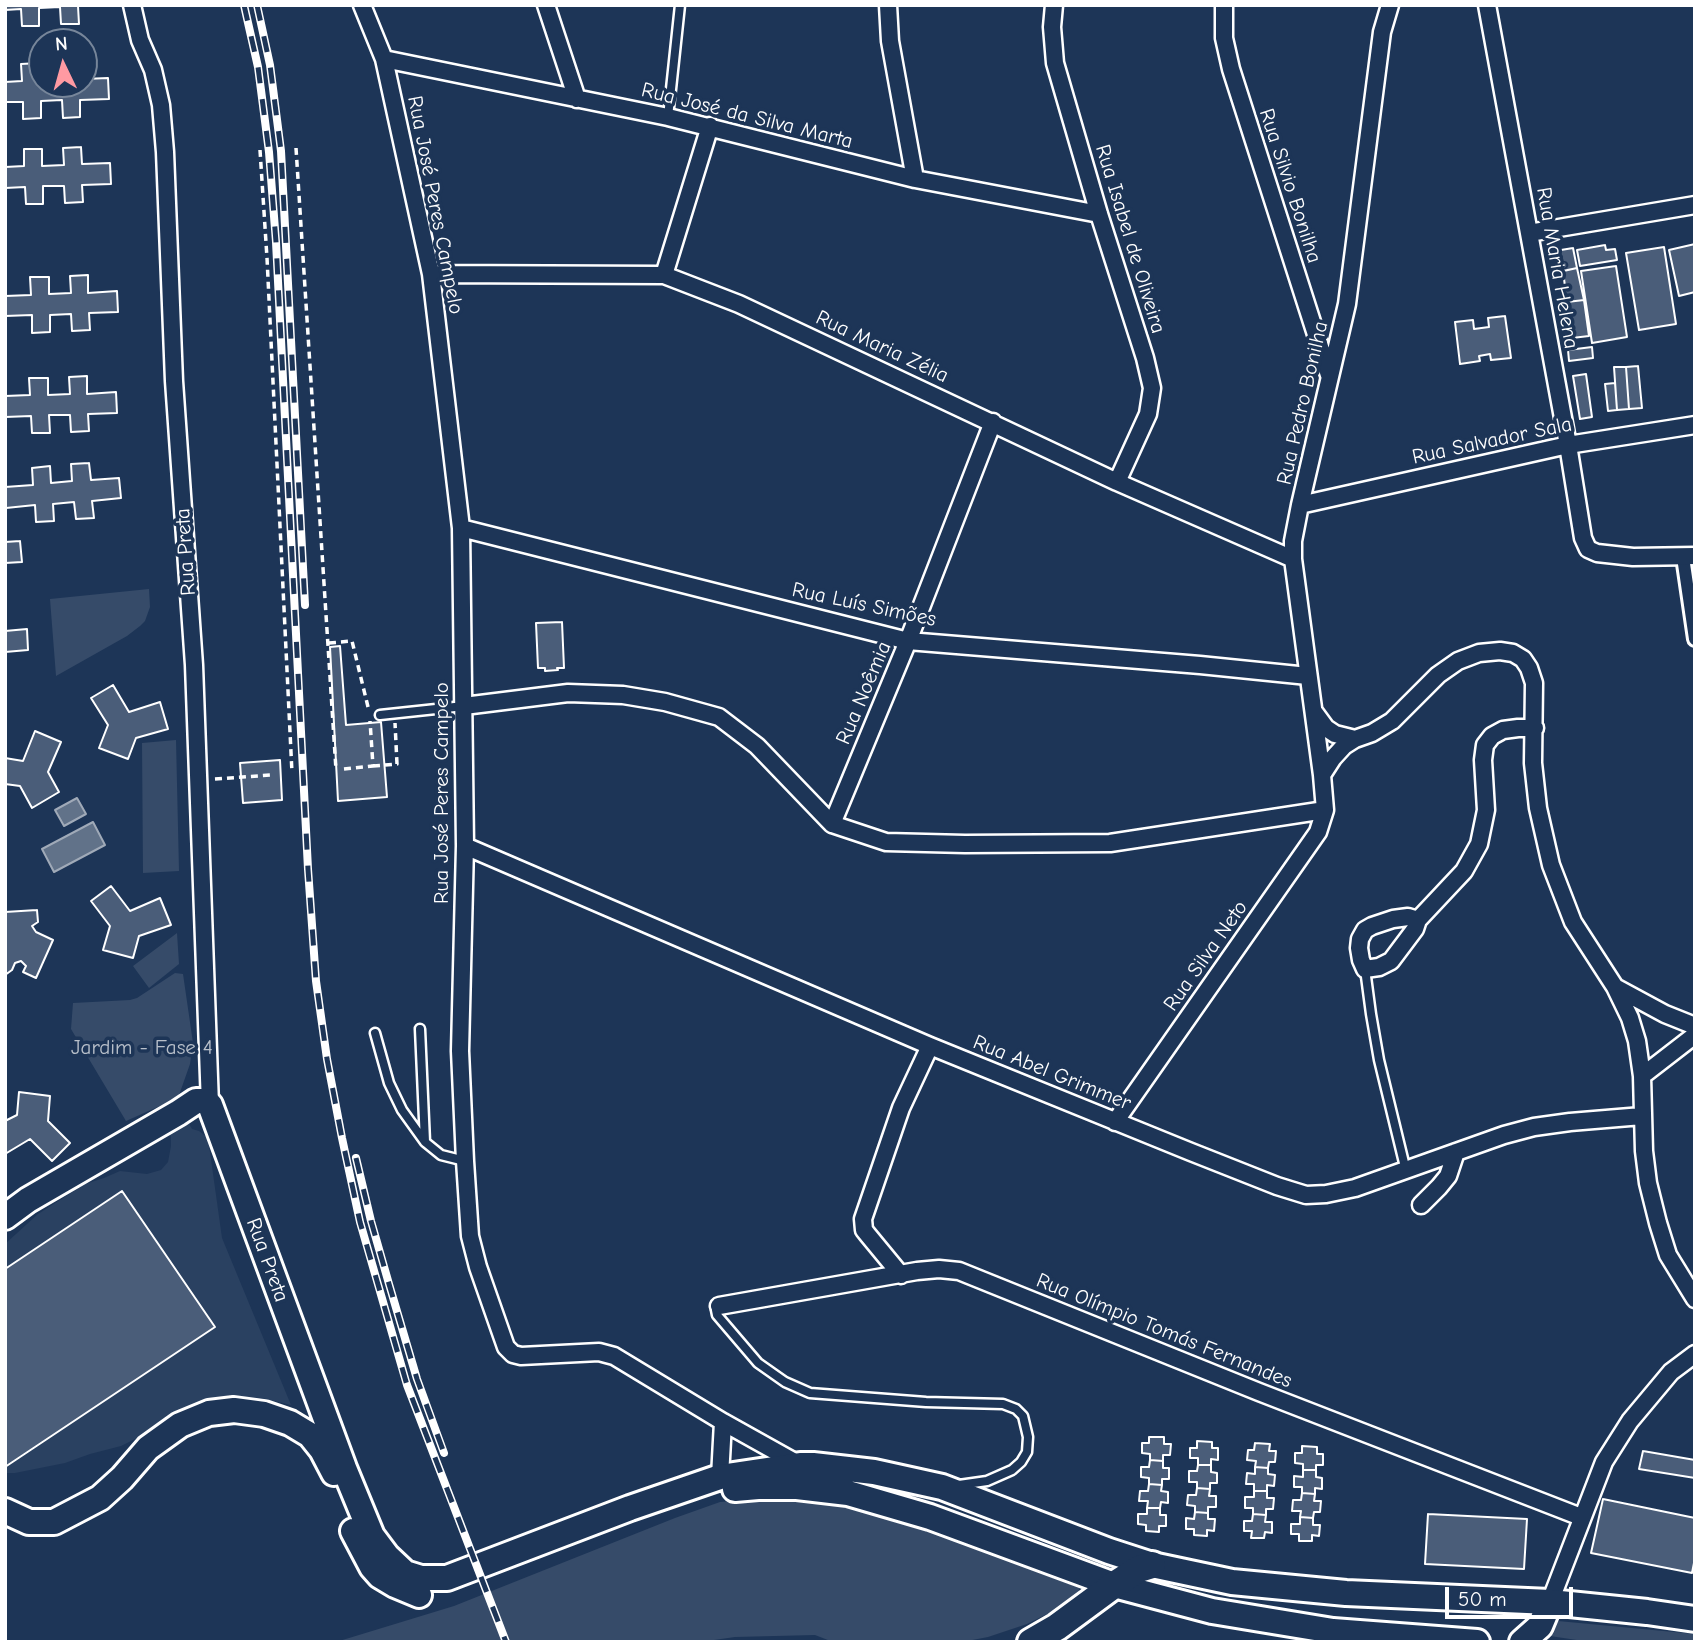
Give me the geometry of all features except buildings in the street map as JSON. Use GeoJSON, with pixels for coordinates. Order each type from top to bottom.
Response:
{"type":"FeatureCollection","features":[{"type":"Feature","properties":{"kind":"highway"},"geometry":{"type":"LineString","coordinates":[[1031,1642],[1057,1627],[1139,1569],[1152,1565]]}},
{"type":"Feature","properties":{"kind":"main road"},"geometry":{"type":"LineString","coordinates":[[5,1217],[28,1200],[99,1158],[178,1113],[203,1103]]}},
{"type":"Feature","properties":{"kind":"main road","name":"Rua Preta"},"geometry":{"type":"LineString","coordinates":[[203,1103],[322,1428]]}},
{"type":"Feature","properties":{"kind":"main road"},"geometry":{"type":"LineString","coordinates":[[5,1510],[29,1522],[54,1522],[100,1498],[148,1448],[180,1425],[209,1413],[234,1410],[322,1428]]}},
{"type":"Feature","properties":{"kind":"main road"},"geometry":{"type":"LineString","coordinates":[[322,1428],[372,1536],[387,1556],[405,1573],[421,1578],[447,1578],[630,1508],[720,1477],[800,1465],[874,1472],[942,1487],[1109,1551],[1152,1565],[1232,1582],[1346,1592],[1550,1602],[1695,1619]]}},
{"type":"Feature","properties":{"kind":"main road"},"geometry":{"type":"LineString","coordinates":[[322,1428],[322,1450],[340,1487],[355,1537],[372,1566],[380,1576],[395,1585],[421,1595],[444,1592],[526,1564],[636,1520],[733,1490],[797,1487],[848,1493],[930,1517],[1114,1585],[1212,1611],[1334,1631],[1477,1642]]}},
{"type":"Feature","properties":{"kind":"main road"},"geometry":{"type":"LineString","coordinates":[[1522,1642],[1540,1626],[1550,1602]]}},
{"type":"Feature","properties":{"kind":"street","name":"Rua Preta"},"geometry":{"type":"LineString","coordinates":[[132,5],[161,105],[165,152],[174,381],[194,665],[208,1075],[203,1103]]}},
{"type":"Feature","properties":{"kind":"street","name":"Rua José Peres Campelo"},"geometry":{"type":"LineString","coordinates":[[362,5],[384,59],[431,274],[461,528],[465,846],[460,1051],[470,1236],[478,1267],[506,1347],[513,1354],[521,1356],[599,1352],[614,1356],[800,1465]]}},
{"type":"Feature","properties":{"kind":"street"},"geometry":{"type":"LineString","coordinates":[[546,5],[577,99]]}},
{"type":"Feature","properties":{"kind":"street"},"geometry":{"type":"LineString","coordinates":[[888,5],[890,41],[915,179]]}},
{"type":"Feature","properties":{"kind":"street","name":"Rua Isabel de Oliveira"},"geometry":{"type":"LineString","coordinates":[[1054,5],[1052,27],[1055,63],[1152,388],[1148,414],[1117,482]]}},
{"type":"Feature","properties":{"kind":"street","name":"Rua Silvio Bonilha"},"geometry":{"type":"LineString","coordinates":[[1224,5],[1224,38],[1231,69],[1329,377]]}},
{"type":"Feature","properties":{"kind":"street","name":"Rua Pedro Bonilha"},"geometry":{"type":"LineString","coordinates":[[1325,810],[1293,559],[1293,541],[1348,304],[1382,32],[1390,5]]}},
{"type":"Feature","properties":{"kind":"street","name":"Rua Maria Helena"},"geometry":{"type":"LineString","coordinates":[[1487,5],[1583,538],[1588,549],[1597,553],[1633,557],[1689,557]]}},
{"type":"Feature","properties":{"kind":"street","name":"Rua José da Silva Marta"},"geometry":{"type":"LineString","coordinates":[[384,59],[668,117],[915,179],[1099,214]]}},
{"type":"Feature","properties":{"kind":"street"},"geometry":{"type":"LineString","coordinates":[[664,275],[709,127]]}},
{"type":"Feature","properties":{"kind":"street"},"geometry":{"type":"LineString","coordinates":[[1529,233],[1695,205]]}},
{"type":"Feature","properties":{"kind":"street","name":"Rua Maria Zélia"},"geometry":{"type":"LineString","coordinates":[[431,274],[664,275],[739,304],[1117,482],[1293,559]]}},
{"type":"Feature","properties":{"kind":"street","name":"Rua Noêmia"},"geometry":{"type":"LineString","coordinates":[[832,824],[908,641],[993,422]]}},
{"type":"Feature","properties":{"kind":"street","name":"Rua Salvador Sala"},"geometry":{"type":"LineString","coordinates":[[1300,505],[1568,445],[1695,425]]}},
{"type":"Feature","properties":{"kind":"street","name":"Rua Luís Simões"},"geometry":{"type":"LineString","coordinates":[[461,528],[908,641],[1308,676]]}},
{"type":"Feature","properties":{"kind":"street"},"geometry":{"type":"LineString","coordinates":[[1689,557],[1695,639]]}},
{"type":"Feature","properties":{"kind":"street"},"geometry":{"type":"LineString","coordinates":[[1322,775],[1338,752],[1355,739],[1392,721],[1438,675],[1458,661],[1479,653],[1500,651],[1513,653],[1523,659],[1534,683],[1534,763],[1538,808],[1551,865],[1573,922],[1615,987],[1630,1018],[1637,1041],[1642,1076],[1642,1116],[1648,1183],[1668,1255],[1695,1299]]}},
{"type":"Feature","properties":{"kind":"street"},"geometry":{"type":"LineString","coordinates":[[464,706],[568,693],[623,695],[665,702],[719,717],[757,746],[832,824],[886,842],[1110,843],[1325,810]]}},
{"type":"Feature","properties":{"kind":"street"},"geometry":{"type":"LineString","coordinates":[[1314,712],[1326,728],[1335,734],[1355,739]]}},
{"type":"Feature","properties":{"kind":"street"},"geometry":{"type":"LineString","coordinates":[[1418,920],[1408,917],[1393,919],[1365,930],[1359,948],[1365,969],[1379,967],[1391,961],[1415,929],[1418,920],[1464,871],[1479,844],[1486,810],[1483,760],[1485,745],[1492,736],[1503,730],[1535,728]]}},
{"type":"Feature","properties":{"kind":"street","name":"Rua Silva Neto"},"geometry":{"type":"LineString","coordinates":[[1115,1122],[1305,852],[1318,832],[1325,810]]}},
{"type":"Feature","properties":{"kind":"street","name":"Rua Abel Grimmer"},"geometry":{"type":"LineString","coordinates":[[465,846],[930,1046],[1115,1122],[1306,1195],[1354,1188],[1534,1127],[1642,1116]]}},
{"type":"Feature","properties":{"kind":"street"},"geometry":{"type":"LineString","coordinates":[[1615,987],[1695,1027]]}},
{"type":"Feature","properties":{"kind":"street"},"geometry":{"type":"LineString","coordinates":[[1642,1076],[1695,1035]]}},
{"type":"Feature","properties":{"kind":"street"},"geometry":{"type":"LineString","coordinates":[[901,1275],[868,1236],[864,1230],[863,1219],[901,1108],[930,1046]]}},
{"type":"Feature","properties":{"kind":"street"},"geometry":{"type":"LineString","coordinates":[[1421,1205],[1448,1176],[1457,1152]]}},
{"type":"Feature","properties":{"kind":"street","name":"Rua Olímpio Tomás Fernandes"},"geometry":{"type":"LineString","coordinates":[[719,1306],[939,1269],[959,1271],[1259,1392],[1581,1517]]}},
{"type":"Feature","properties":{"kind":"street"},"geometry":{"type":"LineString","coordinates":[[1550,1602],[1604,1462],[1630,1421],[1671,1372],[1695,1354]]}},
{"type":"Feature","properties":{"kind":"street"},"geometry":{"type":"LineString","coordinates":[[720,1477],[723,1422]]}},
{"type":"Feature","properties":{"kind":"lane"},"geometry":{"type":"LineString","coordinates":[[668,117],[680,5]]}},
{"type":"Feature","properties":{"kind":"lane"},"geometry":{"type":"LineString","coordinates":[[380,715],[464,706]]}},
{"type":"Feature","properties":{"kind":"lane"},"geometry":{"type":"LineString","coordinates":[[1365,969],[1379,1060],[1406,1171]]}},
{"type":"Feature","properties":{"kind":"lane"},"geometry":{"type":"LineString","coordinates":[[420,1029],[425,1142]]}},
{"type":"Feature","properties":{"kind":"lane"},"geometry":{"type":"LineString","coordinates":[[375,1033],[389,1083],[402,1110],[425,1142],[441,1155],[465,1161]]}},
{"type":"Feature","properties":{"kind":"lane"},"geometry":{"type":"LineString","coordinates":[[719,1306],[717,1315],[758,1363],[785,1382],[810,1393],[1003,1405],[1016,1409],[1023,1416],[1028,1437],[1027,1452],[1012,1470],[987,1481],[942,1487]]}},
{"type":"Feature","properties":{"kind":"path"},"geometry":{"type":"LineString","coordinates":[[296,148],[336,769]]}},
{"type":"Feature","properties":{"kind":"path"},"geometry":{"type":"LineString","coordinates":[[260,150],[292,773]]}},
{"type":"Feature","properties":{"kind":"path"},"geometry":{"type":"LineString","coordinates":[[329,643],[352,641],[370,717],[373,766]]}},
{"type":"Feature","properties":{"kind":"path"},"geometry":{"type":"LineString","coordinates":[[344,769],[397,765],[394,714]]}},
{"type":"Feature","properties":{"kind":"path"},"geometry":{"type":"LineString","coordinates":[[209,780],[271,775]]}},
{"type":"Feature","properties":{"kind":"shaded area"},"geometry":{"type":"Polygon","coordinates":[[[77,798],[86,814],[64,826],[55,810],[77,798]]]}},
{"type":"Feature","properties":{"kind":"shaded area"},"geometry":{"type":"Polygon","coordinates":[[[93,822],[105,845],[54,872],[42,849],[93,822]]]}},
{"type":"Feature","properties":{"kind":"shaded area"},"geometry":{"type":"Polygon","coordinates":[[[186,1118],[192,1129],[208,1138],[222,1238],[291,1405],[262,1398],[227,1396],[202,1401],[170,1416],[121,1446],[65,1463],[5,1473],[5,1244],[38,1214],[85,1184],[120,1171],[147,1174],[161,1170],[168,1162],[171,1146],[167,1127],[186,1118]]]}},
{"type":"Feature","properties":{"kind":"green space"},"geometry":{"type":"Polygon","coordinates":[[[149,589],[150,607],[140,626],[56,676],[50,599],[149,589]]]}},
{"type":"Feature","properties":{"kind":"green space"},"geometry":{"type":"Polygon","coordinates":[[[176,740],[179,871],[143,873],[142,743],[176,740]]]}},
{"type":"Feature","properties":{"kind":"green space"},"geometry":{"type":"Polygon","coordinates":[[[177,933],[179,964],[149,988],[133,966],[177,933]]]}},
{"type":"Feature","properties":{"kind":"green space","name":"Jardim - Fase 4"},"geometry":{"type":"Polygon","coordinates":[[[175,973],[183,974],[193,1043],[190,1064],[178,1098],[126,1121],[71,1029],[73,1003],[137,998],[175,973]]]}},
{"type":"Feature","properties":{"kind":"green space"},"geometry":{"type":"Polygon","coordinates":[[[783,1497],[836,1501],[879,1510],[1079,1588],[1079,1598],[1027,1624],[988,1637],[962,1642],[833,1642],[815,1635],[735,1637],[700,1642],[336,1642],[454,1606],[720,1502],[783,1497]]]}},
{"type":"Feature","properties":{"kind":"green space"},"geometry":{"type":"Polygon","coordinates":[[[1558,1621],[1695,1634],[1695,1642],[1590,1642],[1550,1636],[1551,1625],[1558,1621]]]}},
{"type":"Feature","properties":{"kind":"railway"},"geometry":{"type":"LineString","coordinates":[[244,5],[258,67],[269,152],[276,242],[308,869],[316,981],[327,1059],[360,1222],[407,1385],[506,1642]]}},
{"type":"Feature","properties":{"kind":"railway"},"geometry":{"type":"LineString","coordinates":[[257,5],[270,65],[281,151],[305,605]]}},
{"type":"Feature","properties":{"kind":"railway"},"geometry":{"type":"LineString","coordinates":[[356,1158],[371,1221],[417,1379],[444,1453]]}}]}
